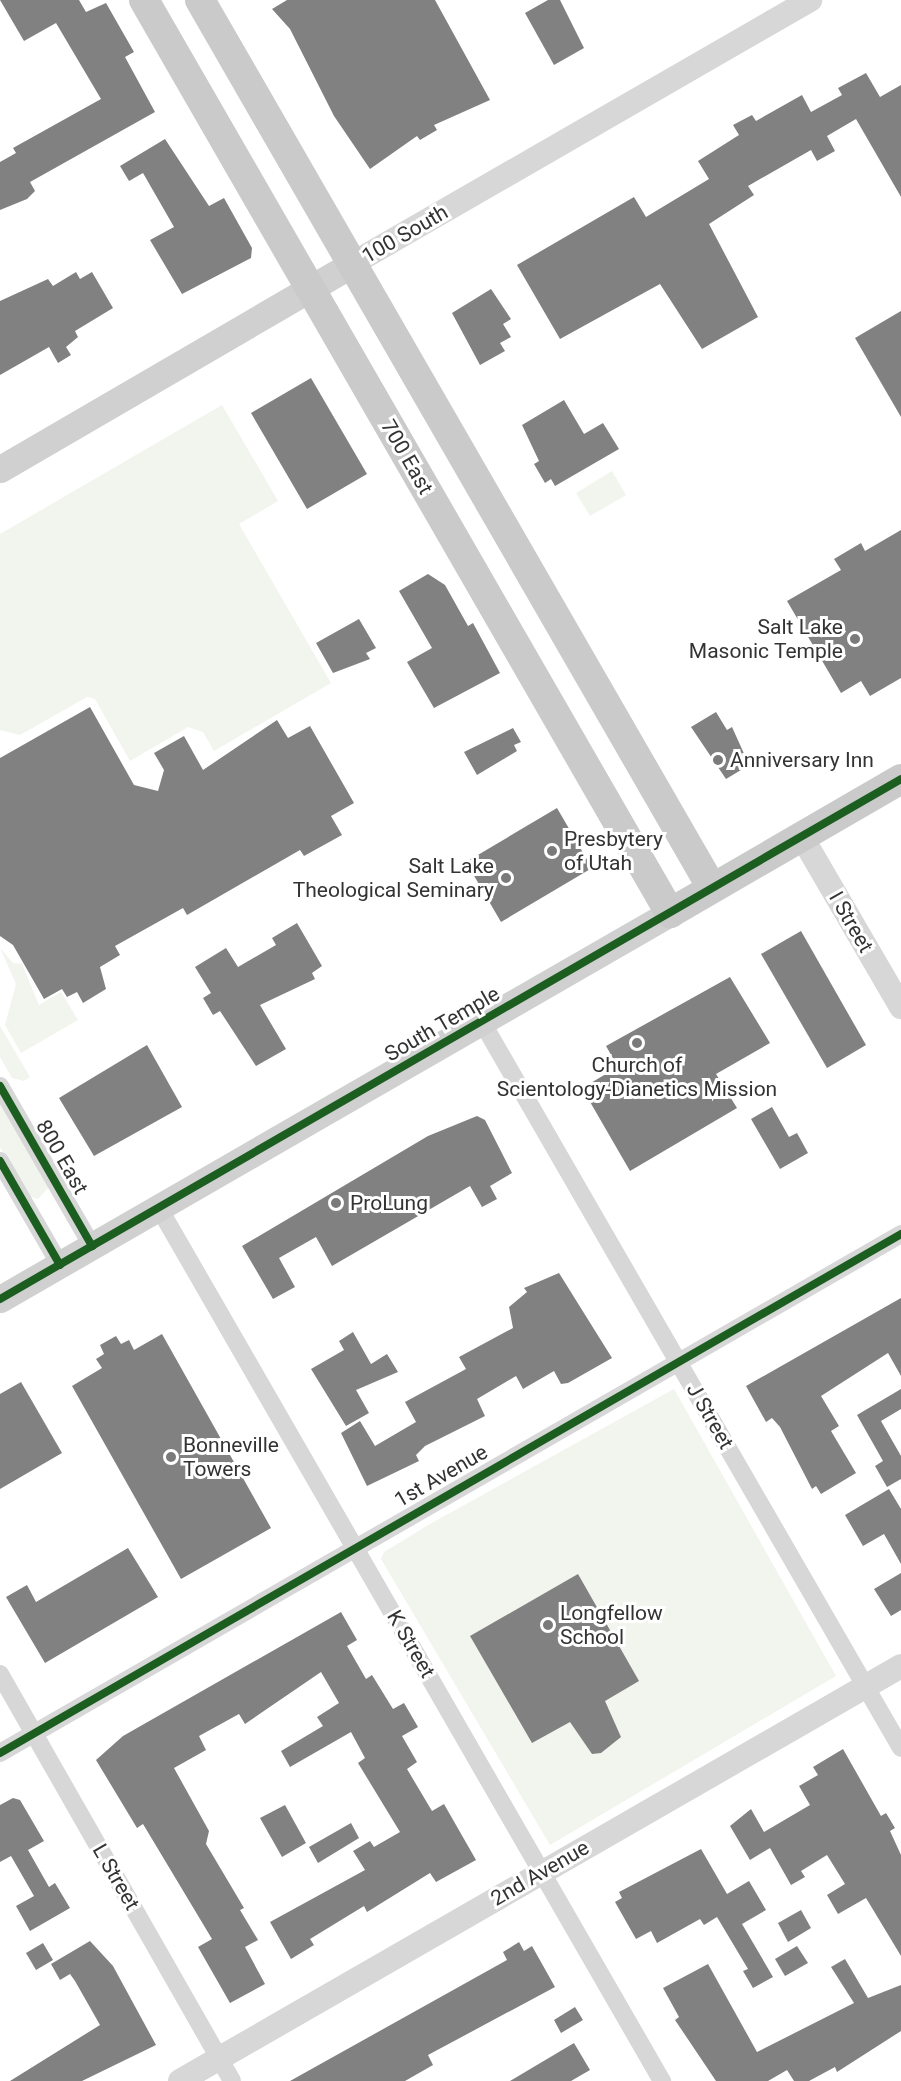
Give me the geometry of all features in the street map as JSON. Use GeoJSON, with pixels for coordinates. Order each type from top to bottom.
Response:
{"type":"FeatureCollection","features":[{"type":"Feature","properties":{"kind":"main road","name":"700 East"},"geometry":{"type":"LineString","coordinates":[[144,0],[670,914]]}},
{"type":"Feature","properties":{"kind":"main road"},"geometry":{"type":"LineString","coordinates":[[200,0],[712,888]]}},
{"type":"Feature","properties":{"kind":"main road","name":"100 South"},"geometry":{"type":"LineString","coordinates":[[0,469],[352,264]]}},
{"type":"Feature","properties":{"kind":"main road","name":"South Temple"},"geometry":{"type":"LineString","coordinates":[[0,1299],[901,779]]}},
{"type":"Feature","properties":{"kind":"street","name":"100 South"},"geometry":{"type":"LineString","coordinates":[[352,264],[810,0]]}},
{"type":"Feature","properties":{"kind":"street","name":"I Street"},"geometry":{"type":"LineString","coordinates":[[802,837],[901,1007]]}},
{"type":"Feature","properties":{"kind":"street","name":"J Street"},"geometry":{"type":"LineString","coordinates":[[482,1022],[901,1748]]}},
{"type":"Feature","properties":{"kind":"street","name":"800 East"},"geometry":{"type":"LineString","coordinates":[[0,1086],[93,1246]]}},
{"type":"Feature","properties":{"kind":"street"},"geometry":{"type":"LineString","coordinates":[[0,1161],[60,1265]]}},
{"type":"Feature","properties":{"kind":"street","name":"K Street"},"geometry":{"type":"LineString","coordinates":[[159,1208],[662,2081]]}},
{"type":"Feature","properties":{"kind":"street","name":"1st Avenue"},"geometry":{"type":"LineString","coordinates":[[0,1753],[355,1546],[901,1234]]}},
{"type":"Feature","properties":{"kind":"street","name":"2nd Avenue"},"geometry":{"type":"LineString","coordinates":[[180,2081],[901,1666]]}},
{"type":"Feature","properties":{"kind":"street","name":"L Street"},"geometry":{"type":"LineString","coordinates":[[0,1674],[232,2081]]}},
{"type":"Feature","properties":{"kind":"shaded area"},"geometry":{"type":"Polygon","coordinates":[[[222,405],[278,501],[239,524],[331,683],[214,751],[203,732],[188,727],[130,761],[95,699],[87,697],[20,735],[0,730],[0,534],[222,405]]]}},
{"type":"Feature","properties":{"kind":"shaded area"},"geometry":{"type":"Polygon","coordinates":[[[612,471],[626,495],[590,516],[576,493],[612,471]]]}},
{"type":"Feature","properties":{"kind":"shaded area"},"geometry":{"type":"Polygon","coordinates":[[[0,948],[13,963],[22,964],[39,1005],[61,992],[78,1020],[21,1053],[5,1025],[16,984],[0,948]]]}},
{"type":"Feature","properties":{"kind":"shaded area"},"geometry":{"type":"Polygon","coordinates":[[[0,1026],[30,1077],[24,1081],[12,1078],[0,1057],[0,1026]]]}},
{"type":"Feature","properties":{"kind":"shaded area"},"geometry":{"type":"Polygon","coordinates":[[[0,1101],[49,1187],[38,1199],[28,1196],[0,1147],[0,1101]]]}},
{"type":"Feature","properties":{"kind":"shaded area"},"geometry":{"type":"Polygon","coordinates":[[[674,1389],[836,1676],[550,1845],[381,1559],[384,1552],[430,1524],[674,1389]]]}},
{"type":"Feature","properties":{"kind":"building"},"geometry":{"type":"Polygon","coordinates":[[[0,0],[79,0],[86,12],[106,3],[134,52],[125,57],[155,112],[30,182],[35,191],[27,199],[0,210],[0,162],[16,153],[13,148],[101,99],[56,23],[24,41],[0,0]]]}},
{"type":"Feature","properties":{"kind":"building"},"geometry":{"type":"Polygon","coordinates":[[[287,0],[435,0],[490,100],[434,125],[437,130],[420,140],[417,136],[370,169],[334,116],[290,29],[272,9],[287,0]]]}},
{"type":"Feature","properties":{"kind":"building"},"geometry":{"type":"Polygon","coordinates":[[[548,0],[560,0],[584,48],[554,65],[525,13],[548,0]]]}},
{"type":"Feature","properties":{"kind":"building"},"geometry":{"type":"Polygon","coordinates":[[[866,73],[880,97],[901,85],[901,197],[856,119],[827,136],[835,151],[817,161],[811,150],[748,186],[754,195],[709,224],[758,317],[702,349],[660,284],[560,339],[517,265],[634,197],[646,217],[709,179],[698,161],[739,135],[733,125],[752,115],[756,121],[802,95],[811,112],[842,95],[838,88],[866,73]]]}},
{"type":"Feature","properties":{"kind":"building"},"geometry":{"type":"Polygon","coordinates":[[[165,139],[209,206],[224,198],[252,248],[251,258],[182,294],[150,240],[174,227],[143,173],[129,181],[120,166],[165,139]]]}},
{"type":"Feature","properties":{"kind":"building"},"geometry":{"type":"Polygon","coordinates":[[[76,272],[80,279],[92,272],[113,308],[75,331],[78,337],[66,347],[71,355],[58,363],[49,347],[0,375],[0,301],[48,279],[53,286],[76,272]]]}},
{"type":"Feature","properties":{"kind":"building"},"geometry":{"type":"Polygon","coordinates":[[[491,289],[511,319],[503,324],[511,337],[500,343],[505,351],[480,365],[452,313],[491,289]]]}},
{"type":"Feature","properties":{"kind":"building"},"geometry":{"type":"Polygon","coordinates":[[[901,311],[901,417],[855,338],[901,311]]]}},
{"type":"Feature","properties":{"kind":"building"},"geometry":{"type":"Polygon","coordinates":[[[311,378],[367,474],[307,509],[251,413],[311,378]]]}},
{"type":"Feature","properties":{"kind":"building"},"geometry":{"type":"Polygon","coordinates":[[[564,400],[584,434],[603,423],[619,449],[555,486],[551,479],[545,483],[534,464],[539,461],[522,425],[564,400]]]}},
{"type":"Feature","properties":{"kind":"building","name":"Salt Lake Masonic Temple"},"geometry":{"type":"Polygon","coordinates":[[[901,530],[901,678],[870,696],[861,681],[841,693],[787,601],[841,570],[834,559],[861,543],[865,551],[901,530]]]}},
{"type":"Feature","properties":{"kind":"building"},"geometry":{"type":"Polygon","coordinates":[[[428,574],[445,585],[468,626],[473,623],[500,673],[434,708],[407,662],[432,648],[399,591],[428,574]]]}},
{"type":"Feature","properties":{"kind":"building"},"geometry":{"type":"Polygon","coordinates":[[[359,619],[376,648],[366,653],[370,659],[333,673],[316,643],[359,619]]]}},
{"type":"Feature","properties":{"kind":"building"},"geometry":{"type":"Polygon","coordinates":[[[90,707],[134,785],[158,791],[164,770],[154,753],[184,736],[203,770],[277,720],[288,738],[310,726],[354,803],[331,816],[342,835],[304,856],[300,850],[187,915],[183,908],[115,946],[120,955],[100,967],[106,989],[83,1003],[77,992],[67,997],[62,989],[44,999],[13,945],[0,936],[0,758],[90,707]]]}},
{"type":"Feature","properties":{"kind":"building"},"geometry":{"type":"Polygon","coordinates":[[[716,712],[727,730],[732,727],[746,758],[746,767],[726,779],[691,727],[716,712]]]}},
{"type":"Feature","properties":{"kind":"building"},"geometry":{"type":"Polygon","coordinates":[[[513,728],[521,742],[514,745],[517,751],[477,775],[464,752],[513,728]]]}},
{"type":"Feature","properties":{"kind":"building"},"geometry":{"type":"Polygon","coordinates":[[[557,808],[592,868],[501,922],[466,862],[557,808]]]}},
{"type":"Feature","properties":{"kind":"building"},"geometry":{"type":"Polygon","coordinates":[[[297,923],[322,966],[312,973],[315,979],[260,1005],[286,1049],[256,1066],[220,1011],[213,1015],[203,998],[211,993],[195,967],[226,948],[238,967],[276,945],[272,938],[297,923]]]}},
{"type":"Feature","properties":{"kind":"building"},"geometry":{"type":"Polygon","coordinates":[[[801,931],[866,1045],[827,1068],[761,954],[801,931]]]}},
{"type":"Feature","properties":{"kind":"building"},"geometry":{"type":"Polygon","coordinates":[[[730,977],[770,1043],[716,1074],[737,1108],[630,1171],[582,1088],[618,1067],[606,1046],[730,977]]]}},
{"type":"Feature","properties":{"kind":"building"},"geometry":{"type":"Polygon","coordinates":[[[147,1045],[182,1107],[94,1156],[59,1098],[147,1045]]]}},
{"type":"Feature","properties":{"kind":"building"},"geometry":{"type":"Polygon","coordinates":[[[772,1107],[789,1137],[797,1133],[808,1153],[780,1169],[751,1119],[772,1107]]]}},
{"type":"Feature","properties":{"kind":"building"},"geometry":{"type":"Polygon","coordinates":[[[477,1116],[485,1120],[512,1173],[490,1186],[497,1199],[482,1207],[470,1186],[332,1266],[316,1237],[279,1258],[295,1287],[273,1299],[242,1246],[428,1136],[477,1116]]]}},
{"type":"Feature","properties":{"kind":"building"},"geometry":{"type":"Polygon","coordinates":[[[559,1273],[612,1358],[568,1383],[561,1384],[554,1371],[523,1389],[516,1376],[477,1399],[485,1416],[425,1446],[416,1455],[419,1461],[367,1486],[341,1433],[360,1421],[375,1446],[416,1422],[405,1402],[466,1369],[459,1357],[513,1328],[509,1307],[527,1292],[524,1288],[559,1273]]]}},
{"type":"Feature","properties":{"kind":"building"},"geometry":{"type":"Polygon","coordinates":[[[901,1298],[901,1376],[888,1353],[821,1396],[839,1426],[831,1431],[856,1473],[821,1494],[816,1486],[812,1489],[780,1427],[772,1418],[766,1422],[746,1386],[901,1298]]]}},
{"type":"Feature","properties":{"kind":"building"},"geometry":{"type":"Polygon","coordinates":[[[353,1332],[371,1364],[387,1354],[398,1372],[356,1390],[369,1413],[346,1426],[311,1369],[344,1350],[339,1341],[353,1332]]]}},
{"type":"Feature","properties":{"kind":"building","name":"Bonneville Towers"},"geometry":{"type":"Polygon","coordinates":[[[162,1334],[271,1528],[181,1579],[72,1386],[102,1368],[96,1359],[104,1354],[100,1345],[116,1336],[121,1344],[129,1340],[134,1350],[162,1334]]]}},
{"type":"Feature","properties":{"kind":"building"},"geometry":{"type":"Polygon","coordinates":[[[21,1382],[62,1453],[0,1489],[0,1394],[21,1382]]]}},
{"type":"Feature","properties":{"kind":"building"},"geometry":{"type":"Polygon","coordinates":[[[901,1389],[901,1409],[881,1421],[901,1456],[901,1479],[887,1487],[875,1466],[883,1461],[857,1415],[901,1389]]]}},
{"type":"Feature","properties":{"kind":"building"},"geometry":{"type":"Polygon","coordinates":[[[889,1489],[901,1509],[901,1564],[884,1534],[863,1546],[845,1515],[889,1489]]]}},
{"type":"Feature","properties":{"kind":"building"},"geometry":{"type":"Polygon","coordinates":[[[128,1548],[158,1597],[45,1663],[6,1597],[27,1585],[36,1602],[128,1548]]]}},
{"type":"Feature","properties":{"kind":"building"},"geometry":{"type":"Polygon","coordinates":[[[901,1573],[901,1610],[891,1616],[874,1589],[901,1573]]]}},
{"type":"Feature","properties":{"kind":"building"},"geometry":{"type":"Polygon","coordinates":[[[578,1574],[639,1681],[605,1701],[621,1737],[601,1753],[592,1754],[570,1722],[532,1743],[470,1636],[578,1574]]]}},
{"type":"Feature","properties":{"kind":"building"},"geometry":{"type":"Polygon","coordinates":[[[341,1612],[357,1640],[347,1646],[366,1679],[372,1675],[393,1709],[404,1703],[418,1727],[402,1736],[417,1762],[407,1769],[432,1811],[444,1804],[476,1860],[436,1882],[430,1873],[367,1912],[364,1906],[310,1939],[314,1945],[291,1959],[270,1922],[365,1870],[353,1851],[370,1841],[374,1847],[400,1832],[358,1763],[365,1758],[351,1732],[290,1767],[281,1751],[323,1726],[317,1717],[339,1703],[321,1672],[245,1724],[239,1714],[199,1736],[206,1750],[174,1768],[209,1831],[206,1844],[244,1908],[240,1910],[258,1940],[245,1947],[265,1984],[230,2003],[198,1947],[212,1939],[143,1824],[137,1828],[96,1760],[123,1736],[341,1612]]]}},
{"type":"Feature","properties":{"kind":"building"},"geometry":{"type":"Polygon","coordinates":[[[843,1749],[881,1816],[886,1813],[895,1828],[890,1831],[901,1855],[901,1956],[866,1898],[838,1914],[827,1895],[845,1884],[827,1855],[801,1871],[805,1877],[791,1885],[770,1848],[750,1860],[730,1826],[751,1809],[764,1832],[810,1805],[799,1786],[818,1775],[813,1767],[843,1749]]]}},
{"type":"Feature","properties":{"kind":"building"},"geometry":{"type":"Polygon","coordinates":[[[13,1798],[20,1800],[44,1841],[28,1850],[49,1887],[55,1883],[70,1908],[30,1931],[16,1906],[34,1896],[11,1856],[0,1862],[0,1805],[13,1798]]]}},
{"type":"Feature","properties":{"kind":"building"},"geometry":{"type":"Polygon","coordinates":[[[285,1805],[306,1843],[282,1857],[260,1818],[285,1805]]]}},
{"type":"Feature","properties":{"kind":"building"},"geometry":{"type":"Polygon","coordinates":[[[351,1823],[359,1838],[318,1863],[309,1847],[351,1823]]]}},
{"type":"Feature","properties":{"kind":"building"},"geometry":{"type":"Polygon","coordinates":[[[701,1849],[727,1894],[749,1881],[766,1910],[742,1924],[773,1977],[753,1988],[743,1971],[748,1969],[717,1917],[704,1925],[700,1919],[657,1943],[651,1931],[636,1939],[615,1902],[622,1898],[619,1892],[701,1849]]]}},
{"type":"Feature","properties":{"kind":"building"},"geometry":{"type":"Polygon","coordinates":[[[801,1910],[811,1928],[788,1942],[778,1923],[801,1910]]]}},
{"type":"Feature","properties":{"kind":"building"},"geometry":{"type":"Polygon","coordinates":[[[90,1941],[113,1966],[156,2045],[82,2081],[10,2081],[100,2025],[70,1974],[60,1980],[51,1964],[90,1941]]]}},
{"type":"Feature","properties":{"kind":"building"},"geometry":{"type":"Polygon","coordinates":[[[519,1942],[524,1951],[532,1946],[555,1987],[428,2055],[433,2065],[405,2081],[290,2081],[507,1960],[503,1952],[519,1942]]]}},
{"type":"Feature","properties":{"kind":"building"},"geometry":{"type":"Polygon","coordinates":[[[43,1943],[53,1960],[36,1970],[26,1953],[43,1943]]]}},
{"type":"Feature","properties":{"kind":"building"},"geometry":{"type":"Polygon","coordinates":[[[797,1946],[808,1963],[785,1976],[775,1959],[797,1946]]]}},
{"type":"Feature","properties":{"kind":"building"},"geometry":{"type":"Polygon","coordinates":[[[845,1959],[868,1998],[901,1985],[901,2031],[837,2072],[835,2067],[809,2081],[794,2081],[787,2070],[768,2081],[716,2081],[675,2020],[679,2017],[663,1988],[708,1964],[757,2052],[854,2003],[831,1967],[845,1959]]]}},
{"type":"Feature","properties":{"kind":"building"},"geometry":{"type":"Polygon","coordinates":[[[575,2007],[583,2020],[561,2033],[554,2020],[575,2007]]]}},
{"type":"Feature","properties":{"kind":"building"},"geometry":{"type":"Polygon","coordinates":[[[574,2043],[590,2070],[571,2081],[510,2081],[574,2043]]]}},
{"type":"Feature","properties":{"kind":"cycle path"},"geometry":{"type":"LineString","coordinates":[[0,1299],[901,779]]}},
{"type":"Feature","properties":{"kind":"cycle path"},"geometry":{"type":"LineString","coordinates":[[0,1086],[92,1246]]}},
{"type":"Feature","properties":{"kind":"cycle path"},"geometry":{"type":"LineString","coordinates":[[0,1161],[60,1265]]}},
{"type":"Feature","properties":{"kind":"cycle path"},"geometry":{"type":"LineString","coordinates":[[0,1753],[901,1234]]}},
{"type":"Feature","properties":{"kind":"place","name":"Salt Lake Masonic Temple"},"geometry":{"type":"Point","coordinates":[855,639]}},
{"type":"Feature","properties":{"kind":"place","name":"Anniversary Inn"},"geometry":{"type":"Point","coordinates":[718,760]}},
{"type":"Feature","properties":{"kind":"place","name":"Presbytery of Utah"},"geometry":{"type":"Point","coordinates":[552,851]}},
{"type":"Feature","properties":{"kind":"place","name":"Salt Lake Theological Seminary"},"geometry":{"type":"Point","coordinates":[506,878]}},
{"type":"Feature","properties":{"kind":"place","name":"Church of Scientology-Dianetics Mission"},"geometry":{"type":"Point","coordinates":[637,1043]}},
{"type":"Feature","properties":{"kind":"place","name":"ProLung"},"geometry":{"type":"Point","coordinates":[336,1203]}},
{"type":"Feature","properties":{"kind":"place","name":"Bonneville Towers"},"geometry":{"type":"Point","coordinates":[171,1457]}},
{"type":"Feature","properties":{"kind":"place","name":"Longfellow School"},"geometry":{"type":"Point","coordinates":[548,1625]}}]}
